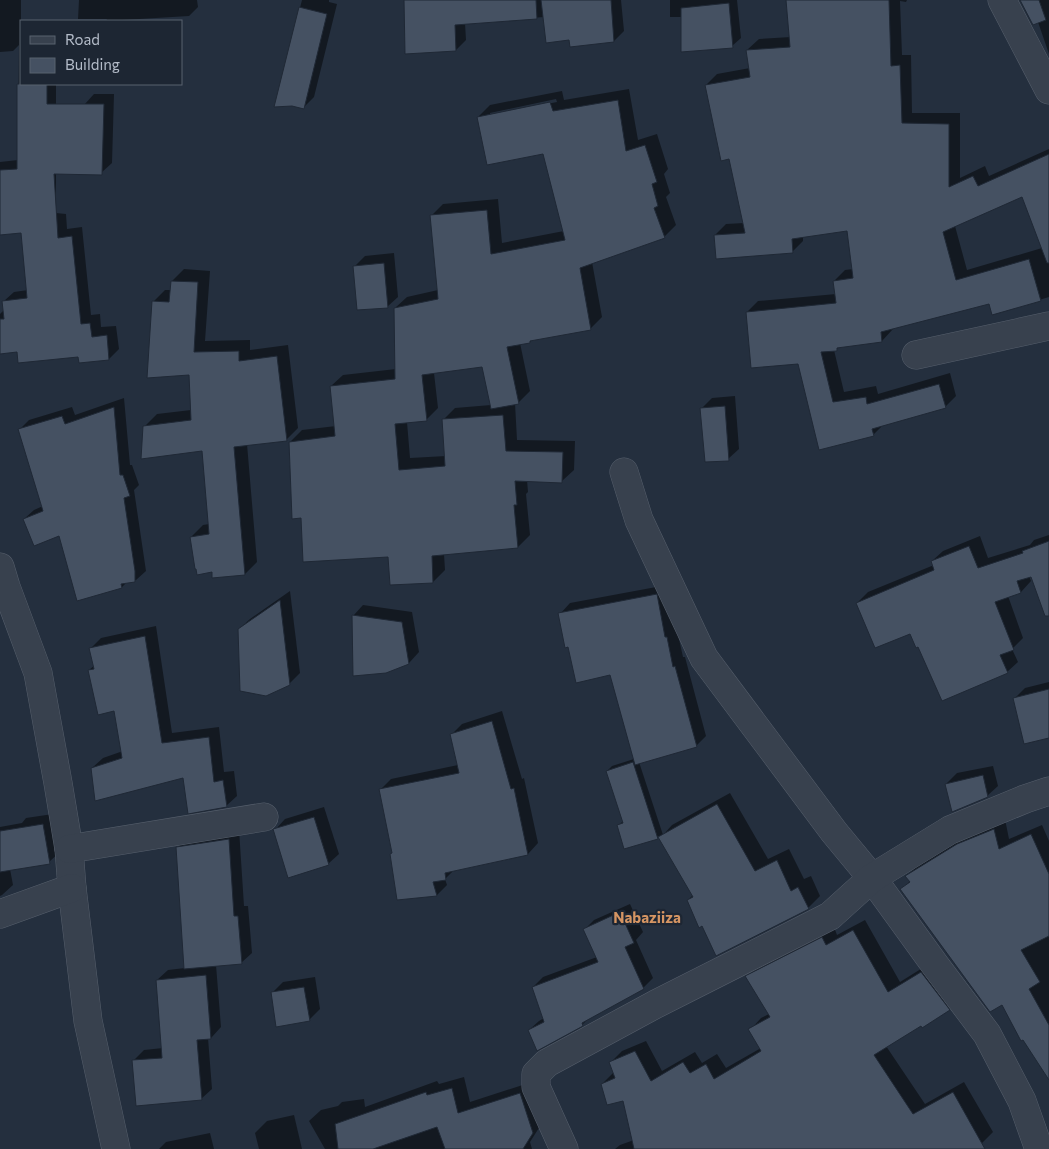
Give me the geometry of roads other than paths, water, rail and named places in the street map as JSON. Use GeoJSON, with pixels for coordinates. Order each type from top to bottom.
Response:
{"type":"FeatureCollection","features":[{"type":"Feature","properties":{"kind":"street"},"geometry":{"type":"LineString","coordinates":[[1002,0],[1049,90]]}},
{"type":"Feature","properties":{"kind":"street"},"geometry":{"type":"LineString","coordinates":[[916,355],[1049,326]]}},
{"type":"Feature","properties":{"kind":"street"},"geometry":{"type":"LineString","coordinates":[[624,472],[639,520],[704,658],[834,832],[872,878],[935,966],[987,1034],[1022,1101],[1039,1149]]}},
{"type":"Feature","properties":{"kind":"street"},"geometry":{"type":"LineString","coordinates":[[0,566],[38,673],[69,849],[88,1021],[116,1149]]}},
{"type":"Feature","properties":{"kind":"street"},"geometry":{"type":"LineString","coordinates":[[564,1149],[536,1086],[536,1074],[547,1063],[656,1004],[830,916],[872,878],[950,830],[1024,799],[1049,791]]}},
{"type":"Feature","properties":{"kind":"street"},"geometry":{"type":"LineString","coordinates":[[69,849],[264,817]]}},
{"type":"Feature","properties":{"kind":"street"},"geometry":{"type":"LineString","coordinates":[[0,914],[72,888]]}},
{"type":"Feature","properties":{"kind":"district","name":"Nabaziiza"},"geometry":{"type":"Point","coordinates":[647,918]}}]}
